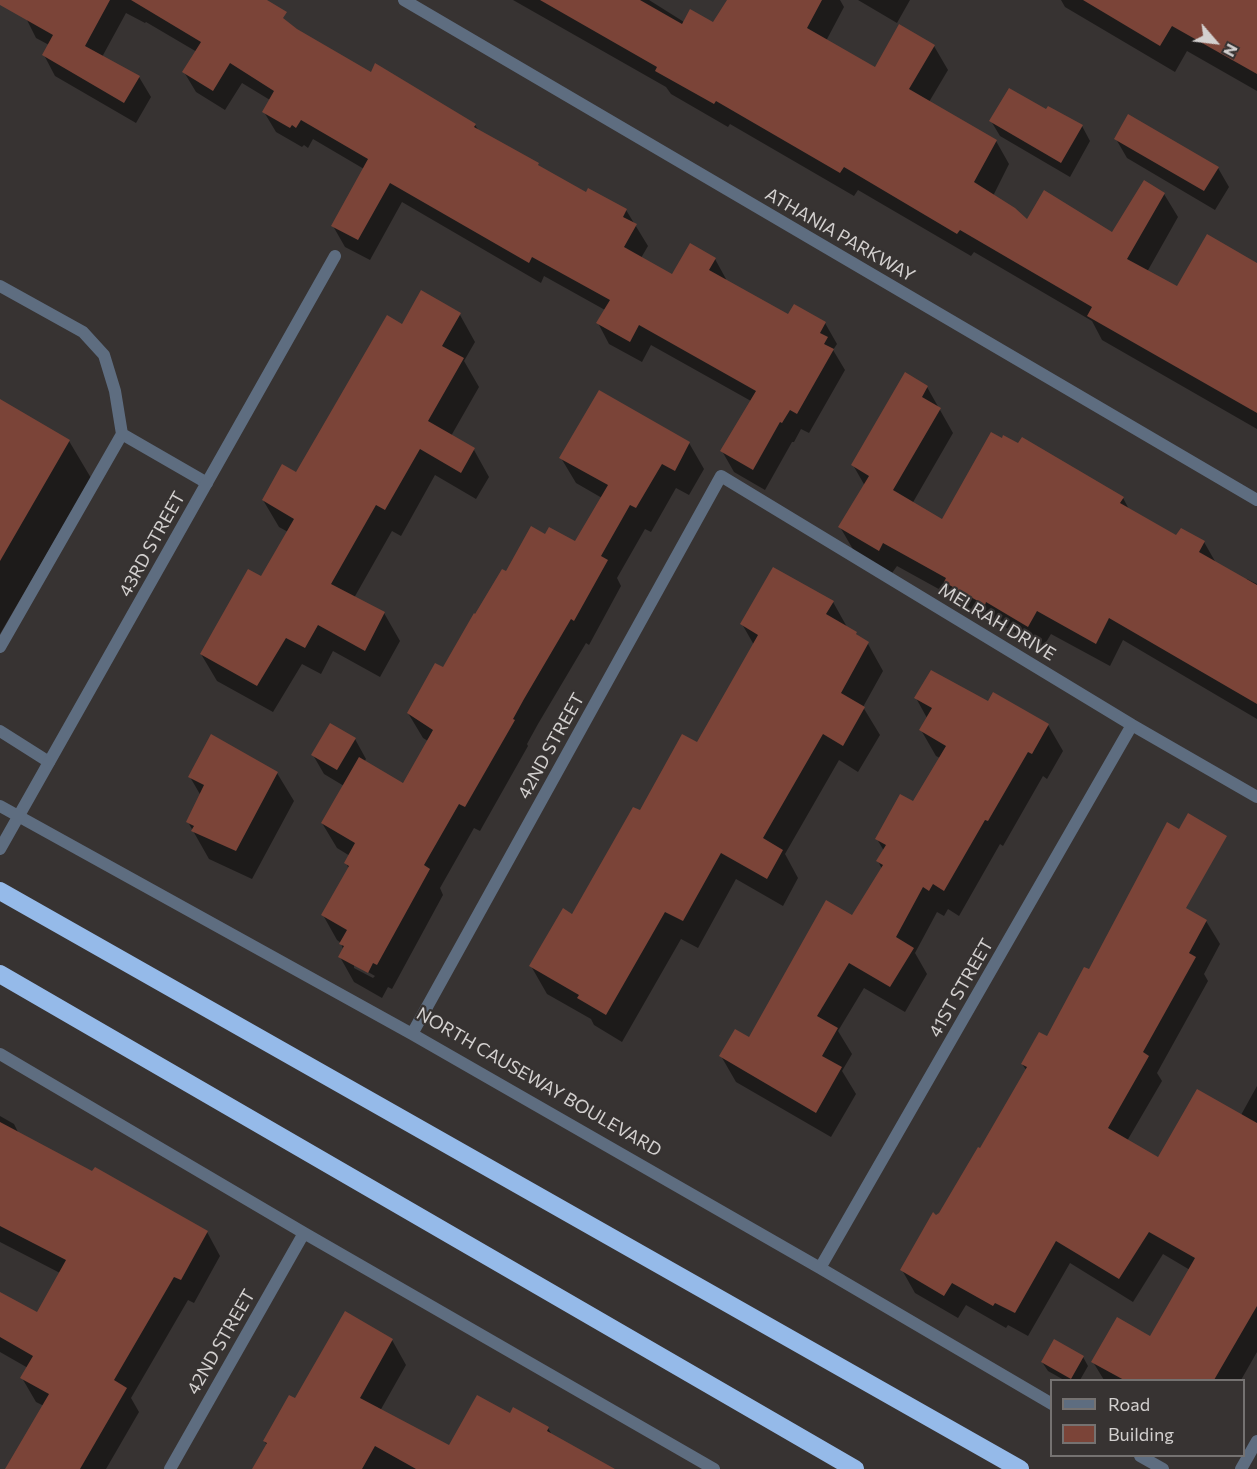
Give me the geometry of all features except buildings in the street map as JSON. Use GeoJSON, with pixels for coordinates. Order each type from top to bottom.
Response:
{"type":"FeatureCollection","features":[{"type":"Feature","properties":{"kind":"highway"},"geometry":{"type":"LineString","coordinates":[[0,891],[1020,1469]]}},
{"type":"Feature","properties":{"kind":"highway"},"geometry":{"type":"LineString","coordinates":[[0,974],[855,1469]]}},
{"type":"Feature","properties":{"kind":"street","name":"ATHANIA PARKWAY"},"geometry":{"type":"LineString","coordinates":[[404,0],[1257,500]]}},
{"type":"Feature","properties":{"kind":"street","name":"43RD STREET"},"geometry":{"type":"LineString","coordinates":[[0,849],[335,256]]}},
{"type":"Feature","properties":{"kind":"street"},"geometry":{"type":"LineString","coordinates":[[0,286],[83,332],[104,355],[115,391],[122,434],[0,647]]}},
{"type":"Feature","properties":{"kind":"street"},"geometry":{"type":"LineString","coordinates":[[122,434],[207,483]]}},
{"type":"Feature","properties":{"kind":"street","name":"MELRAH DRIVE"},"geometry":{"type":"LineString","coordinates":[[720,476],[1132,725],[1257,797]]}},
{"type":"Feature","properties":{"kind":"street","name":"42ND STREET"},"geometry":{"type":"LineString","coordinates":[[412,1034],[720,476]]}},
{"type":"Feature","properties":{"kind":"street","name":"41ST STREET"},"geometry":{"type":"LineString","coordinates":[[820,1268],[1132,725]]}},
{"type":"Feature","properties":{"kind":"street"},"geometry":{"type":"LineString","coordinates":[[0,731],[49,762]]}},
{"type":"Feature","properties":{"kind":"street","name":"NORTH CAUSEWAY BOULEVARD"},"geometry":{"type":"LineString","coordinates":[[0,806],[412,1034],[1050,1403]]}},
{"type":"Feature","properties":{"kind":"street"},"geometry":{"type":"LineString","coordinates":[[0,1054],[707,1467]]}},
{"type":"Feature","properties":{"kind":"street","name":"42ND STREET"},"geometry":{"type":"LineString","coordinates":[[170,1469],[304,1233]]}},
{"type":"Feature","properties":{"kind":"street"},"geometry":{"type":"LineString","coordinates":[[1240,1469],[1257,1441]]}},
{"type":"Feature","properties":{"kind":"street"},"geometry":{"type":"LineString","coordinates":[[1143,1457],[1163,1469]]}}]}
